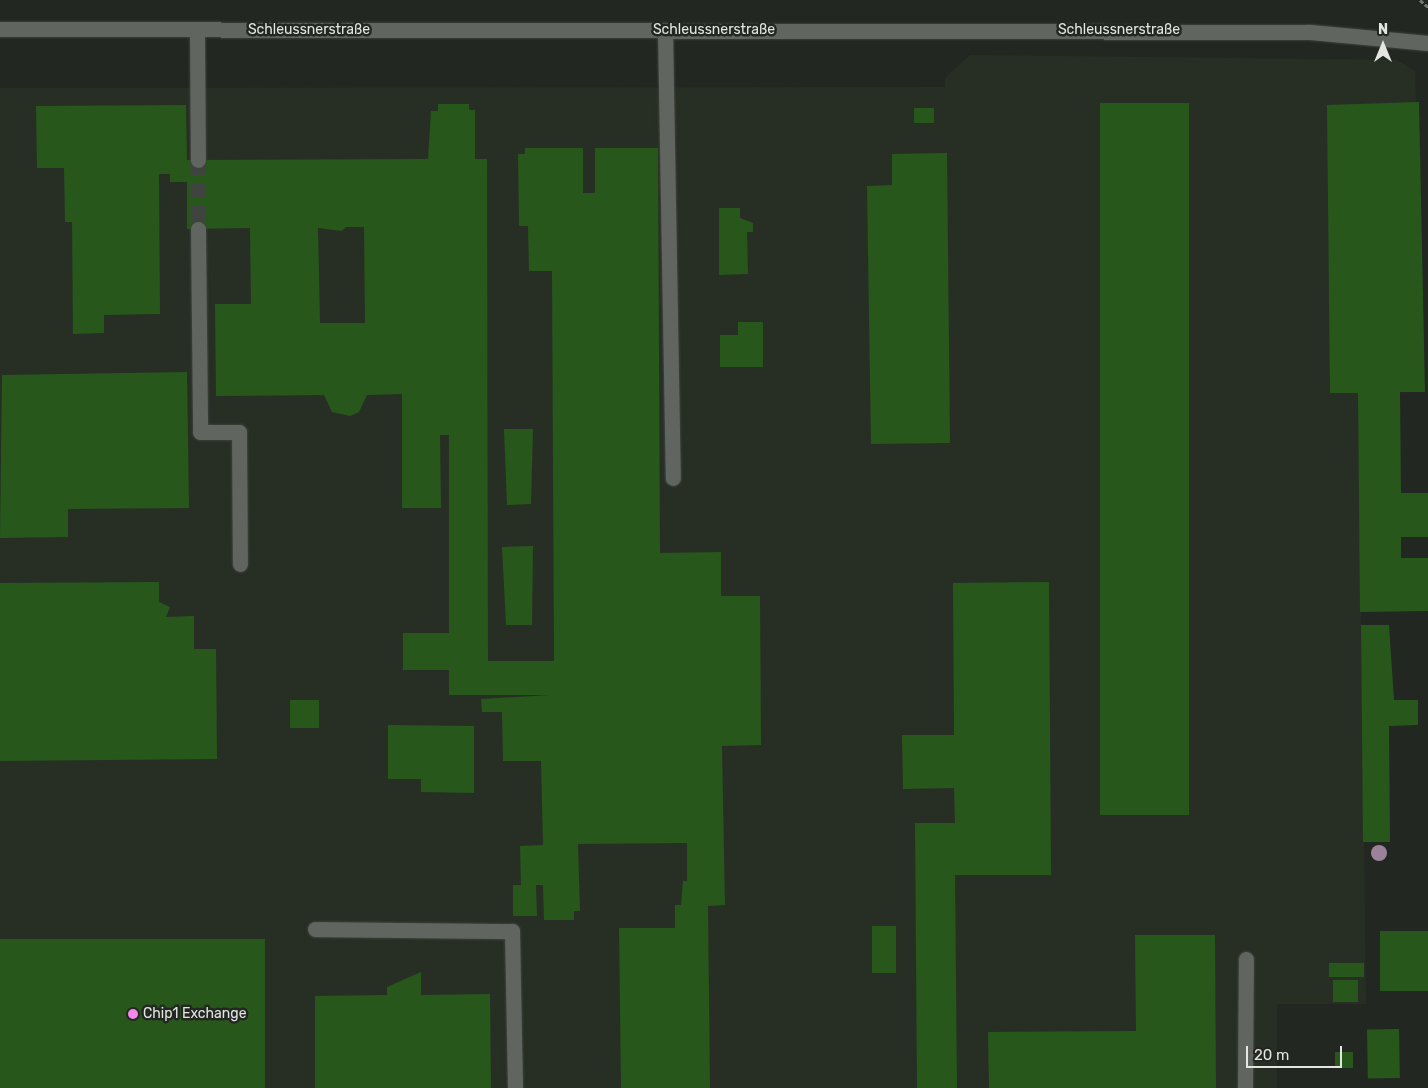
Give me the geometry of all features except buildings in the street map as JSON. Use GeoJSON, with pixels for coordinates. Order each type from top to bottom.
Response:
{"type":"FeatureCollection","features":[{"type":"Feature","properties":{"kind":"street","name":"Schleussnerstraße"},"geometry":{"type":"LineString","coordinates":[[0,29],[1310,32],[1381,41],[1428,43]]}},
{"type":"Feature","properties":{"kind":"street"},"geometry":{"type":"LineString","coordinates":[[197,30],[198,160]]}},
{"type":"Feature","properties":{"kind":"street"},"geometry":{"type":"LineString","coordinates":[[665,30],[674,478]]}},
{"type":"Feature","properties":{"kind":"street"},"geometry":{"type":"LineString","coordinates":[[198,229],[200,432],[239,432],[240,564]]}},
{"type":"Feature","properties":{"kind":"street"},"geometry":{"type":"LineString","coordinates":[[315,929],[512,931],[515,1088]]}},
{"type":"Feature","properties":{"kind":"street"},"geometry":{"type":"LineString","coordinates":[[1246,959],[1246,1088]]}},
{"type":"Feature","properties":{"kind":"path"},"geometry":{"type":"LineString","coordinates":[[1420,0],[1428,7]]}},
{"type":"Feature","properties":{"kind":"shaded area"},"geometry":{"type":"Polygon","coordinates":[[[970,55],[1397,60],[1415,71],[1425,392],[1358,393],[1366,1004],[1277,1004],[1277,1088],[0,1088],[0,88],[945,87],[945,78],[970,55]]]}},
{"type":"Feature","properties":{"kind":"tunnel"},"geometry":{"type":"LineString","coordinates":[[198,160],[198,229]]}},
{"type":"Feature","properties":{"kind":"place","name":"Chip1 Exchange"},"geometry":{"type":"Point","coordinates":[133,1014]}}]}
